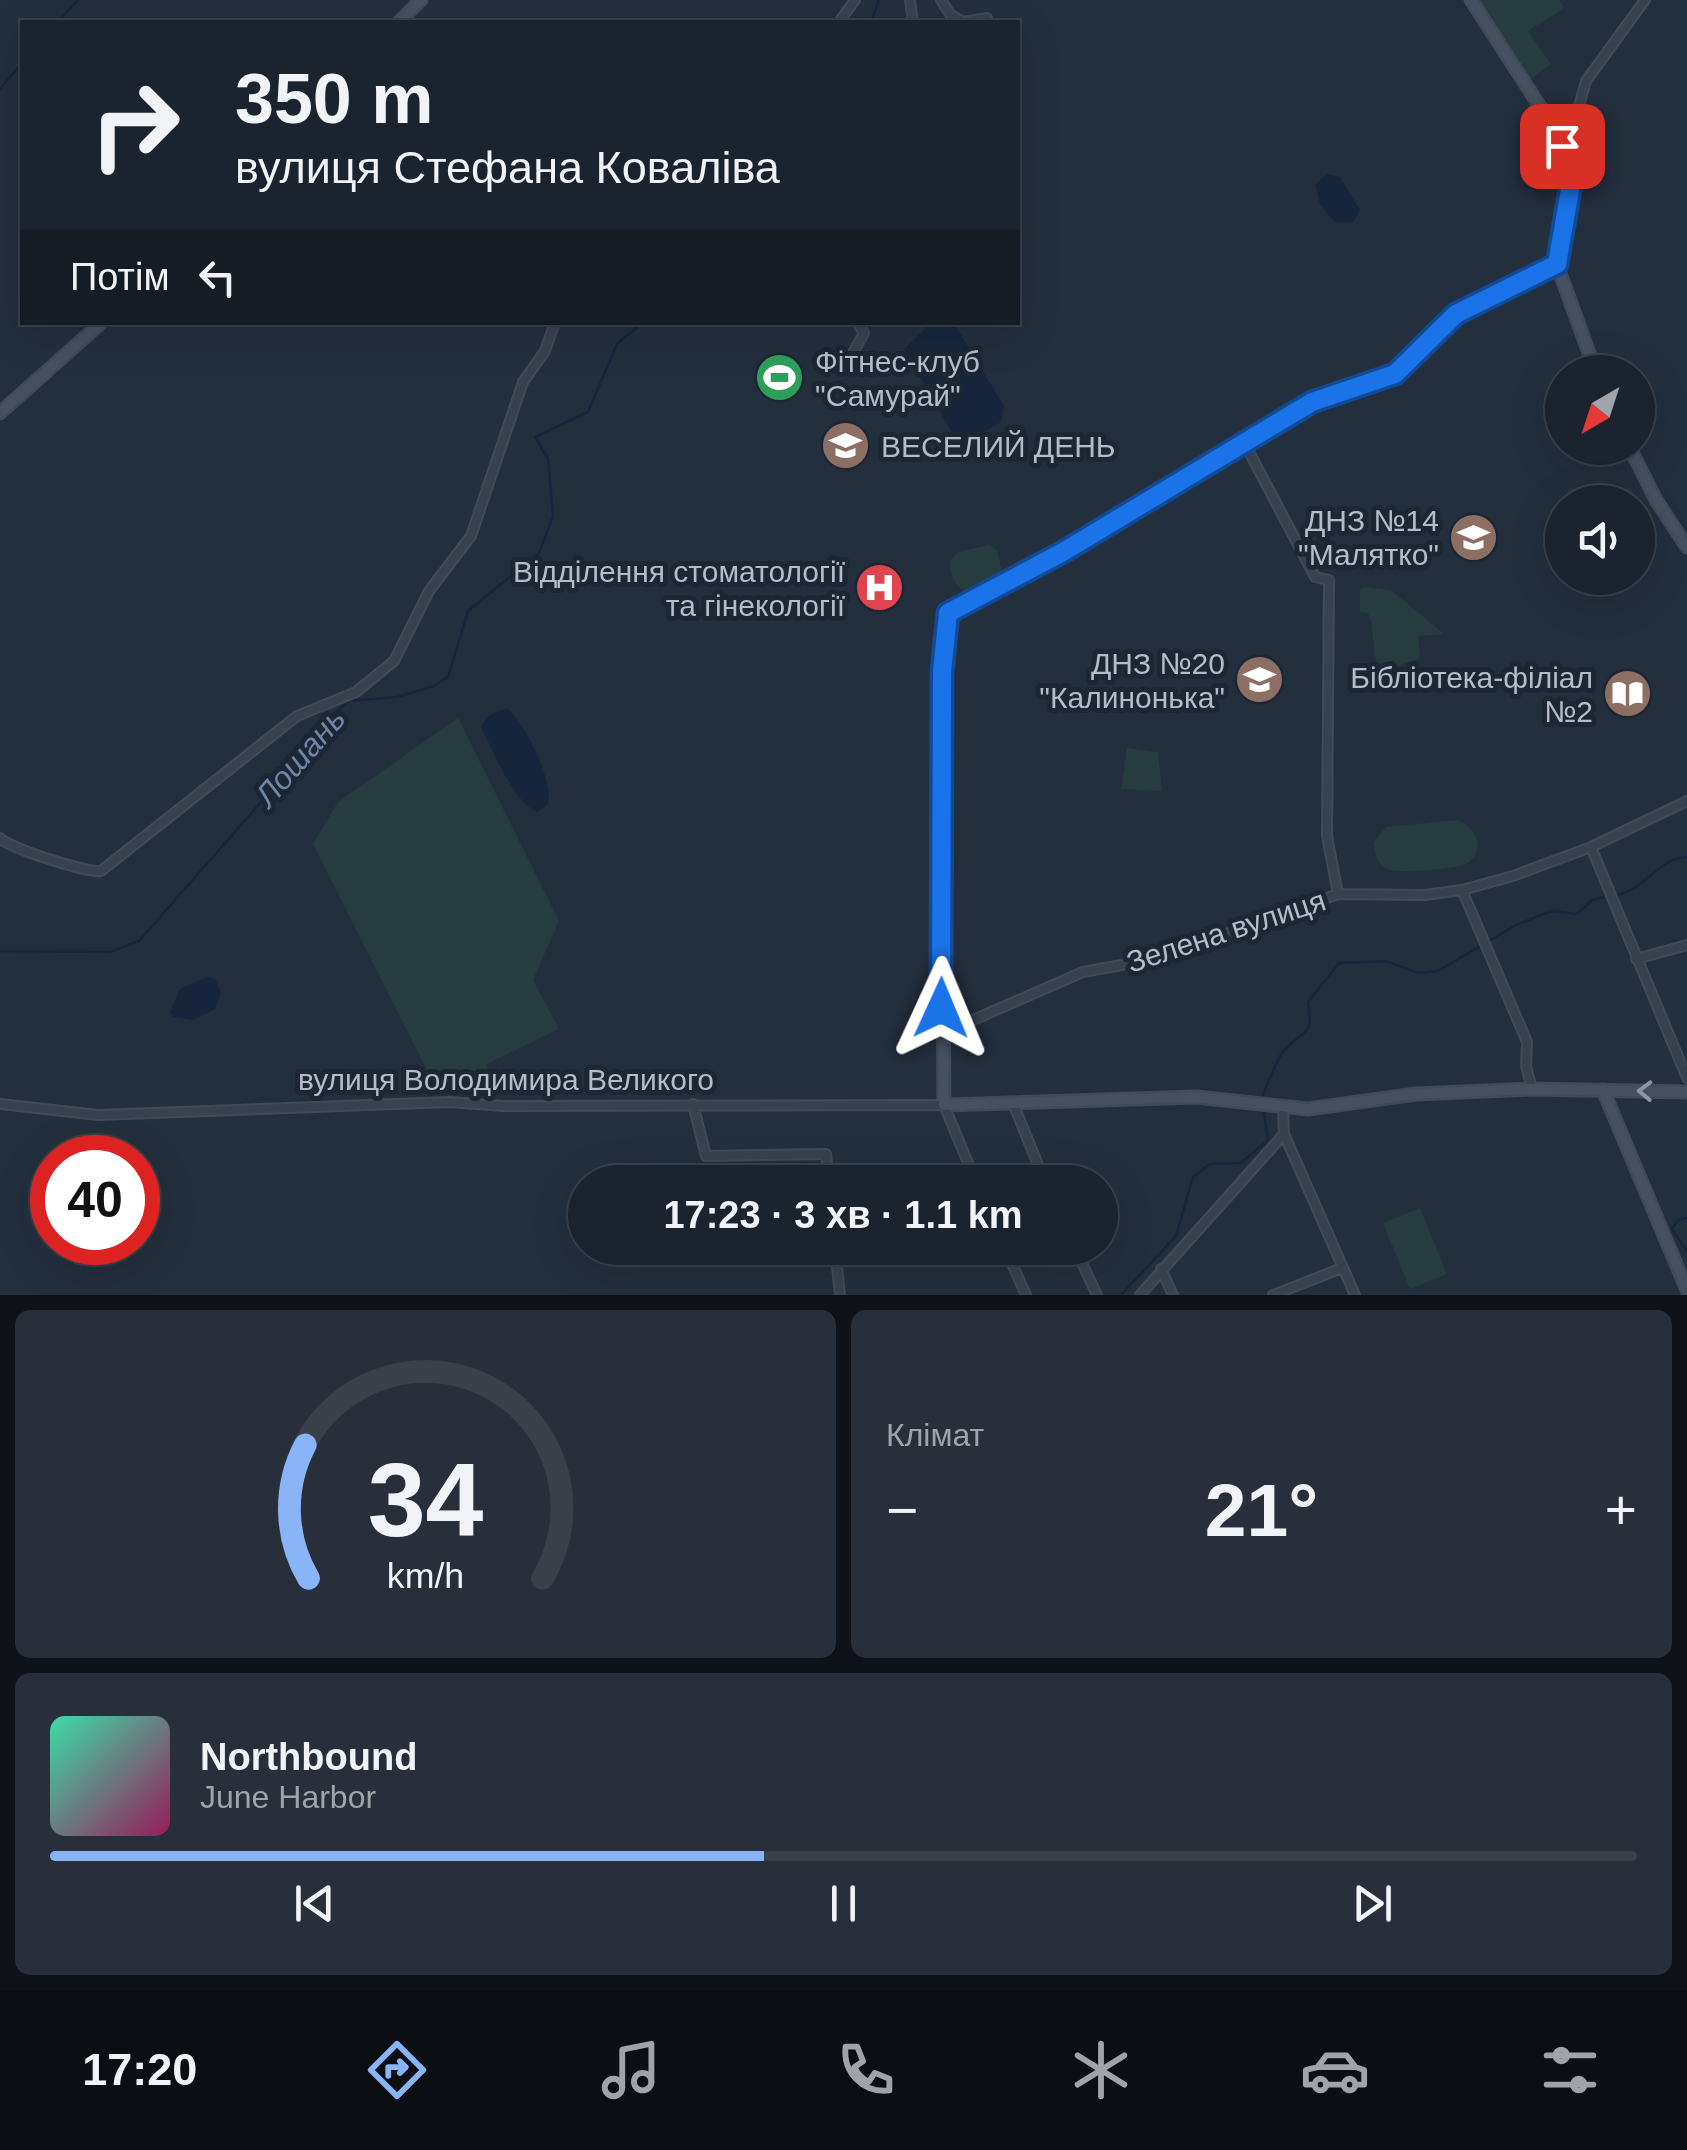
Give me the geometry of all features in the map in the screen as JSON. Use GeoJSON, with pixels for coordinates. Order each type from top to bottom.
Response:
{"type":"FeatureCollection","features":[{"type":"Feature","properties":{"kind":"street"},"geometry":{"type":"LineString","coordinates":[[401,20],[421,0]]}},
{"type":"Feature","properties":{"kind":"street"},"geometry":{"type":"LineString","coordinates":[[941,0],[950,14],[960,20]]}},
{"type":"Feature","properties":{"kind":"street"},"geometry":{"type":"LineString","coordinates":[[1471,0],[1562,146],[1570,190],[1557,264],[1590,355]]}},
{"type":"Feature","properties":{"kind":"street"},"geometry":{"type":"LineString","coordinates":[[1562,146],[1570,138],[1586,81],[1646,0]]}},
{"type":"Feature","properties":{"kind":"street"},"geometry":{"type":"LineString","coordinates":[[975,20],[987,18]]}},
{"type":"Feature","properties":{"kind":"street"},"geometry":{"type":"LineString","coordinates":[[969,1165],[944,1105],[941,1034],[942,649],[948,613],[1063,552],[1312,402],[1395,374],[1456,314],[1557,264]]}},
{"type":"Feature","properties":{"kind":"street"},"geometry":{"type":"LineString","coordinates":[[0,413],[99,325]]}},
{"type":"Feature","properties":{"kind":"street"},"geometry":{"type":"LineString","coordinates":[[0,838],[19,850],[86,872],[110,867],[297,716],[356,692],[384,672],[429,591],[472,536],[524,382],[545,350],[554,325]]}},
{"type":"Feature","properties":{"kind":"street"},"geometry":{"type":"LineString","coordinates":[[853,354],[864,332],[859,325]]}},
{"type":"Feature","properties":{"kind":"street"},"geometry":{"type":"LineString","coordinates":[[1246,444],[1316,577],[1329,580],[1327,836],[1338,894]]}},
{"type":"Feature","properties":{"kind":"street"},"geometry":{"type":"LineString","coordinates":[[1638,465],[1687,547]]}},
{"type":"Feature","properties":{"kind":"street","name":"Зелена вулиця"},"geometry":{"type":"LineString","coordinates":[[941,1034],[1083,972],[1160,958],[1338,894],[1462,890],[1591,846],[1687,801]]}},
{"type":"Feature","properties":{"kind":"street"},"geometry":{"type":"LineString","coordinates":[[1591,846],[1687,1078]]}},
{"type":"Feature","properties":{"kind":"street"},"geometry":{"type":"LineString","coordinates":[[1462,890],[1527,1042],[1526,1066],[1532,1089]]}},
{"type":"Feature","properties":{"kind":"street"},"geometry":{"type":"LineString","coordinates":[[1636,959],[1687,945]]}},
{"type":"Feature","properties":{"kind":"street","name":"вулиця Володимира Великого"},"geometry":{"type":"LineString","coordinates":[[0,1104],[98,1115],[272,1105],[944,1105],[1196,1098],[1282,1108],[1416,1094],[1532,1089],[1687,1092]]}},
{"type":"Feature","properties":{"kind":"street"},"geometry":{"type":"LineString","coordinates":[[1603,1090],[1687,1290]]}},
{"type":"Feature","properties":{"kind":"street"},"geometry":{"type":"LineString","coordinates":[[1013,1103],[1038,1165]]}},
{"type":"Feature","properties":{"kind":"street"},"geometry":{"type":"LineString","coordinates":[[694,1104],[706,1156],[826,1154],[827,1165]]}},
{"type":"Feature","properties":{"kind":"street"},"geometry":{"type":"LineString","coordinates":[[1282,1108],[1284,1134],[1355,1295]]}},
{"type":"Feature","properties":{"kind":"street"},"geometry":{"type":"LineString","coordinates":[[1140,1295],[1284,1134]]}},
{"type":"Feature","properties":{"kind":"street"},"geometry":{"type":"LineString","coordinates":[[837,1265],[840,1295]]}},
{"type":"Feature","properties":{"kind":"street"},"geometry":{"type":"LineString","coordinates":[[1012,1265],[1026,1295]]}},
{"type":"Feature","properties":{"kind":"street"},"geometry":{"type":"LineString","coordinates":[[1082,1265],[1097,1295]]}},
{"type":"Feature","properties":{"kind":"street"},"geometry":{"type":"LineString","coordinates":[[1273,1295],[1342,1268]]}},
{"type":"Feature","properties":{"kind":"street"},"geometry":{"type":"LineString","coordinates":[[1161,1269],[1173,1295]]}},
{"type":"Feature","properties":{"kind":"green space"},"geometry":{"type":"Polygon","coordinates":[[[1478,0],[1559,0],[1564,8],[1528,31],[1551,64],[1530,79],[1478,0]]]}},
{"type":"Feature","properties":{"kind":"green space"},"geometry":{"type":"Polygon","coordinates":[[[989,545],[998,552],[1002,574],[973,593],[962,589],[953,578],[950,562],[958,552],[989,545]]]}},
{"type":"Feature","properties":{"kind":"green space"},"geometry":{"type":"Polygon","coordinates":[[[1360,590],[1391,590],[1444,634],[1418,636],[1420,658],[1377,673],[1371,621],[1368,613],[1360,612],[1360,590]]]}},
{"type":"Feature","properties":{"kind":"green space"},"geometry":{"type":"Polygon","coordinates":[[[458,718],[559,921],[533,980],[559,1029],[487,1064],[486,1090],[437,1090],[313,844],[338,802],[458,718]]]}},
{"type":"Feature","properties":{"kind":"green space"},"geometry":{"type":"Polygon","coordinates":[[[1127,748],[1158,752],[1162,791],[1121,789],[1127,748]]]}},
{"type":"Feature","properties":{"kind":"green space"},"geometry":{"type":"Polygon","coordinates":[[[1457,820],[1477,839],[1477,851],[1468,863],[1403,871],[1388,869],[1376,858],[1374,842],[1386,827],[1457,820]]]}},
{"type":"Feature","properties":{"kind":"green space"},"geometry":{"type":"Polygon","coordinates":[[[1420,1208],[1447,1274],[1410,1289],[1383,1223],[1420,1208]]]}},
{"type":"Feature","properties":{"kind":"water"},"geometry":{"type":"Polygon","coordinates":[[[1327,174],[1340,177],[1360,210],[1353,222],[1334,222],[1319,202],[1316,184],[1327,174]]]}},
{"type":"Feature","properties":{"kind":"water"},"geometry":{"type":"Polygon","coordinates":[[[929,325],[954,325],[1004,406],[1001,422],[964,444],[955,438],[904,349],[929,325]]]}},
{"type":"Feature","properties":{"kind":"water"},"geometry":{"type":"Polygon","coordinates":[[[506,708],[529,737],[542,767],[548,804],[537,812],[512,787],[481,727],[488,716],[506,708]]]}},
{"type":"Feature","properties":{"kind":"water"},"geometry":{"type":"Polygon","coordinates":[[[207,977],[215,979],[221,992],[215,1009],[193,1020],[173,1017],[170,1012],[180,989],[207,977]]]}},
{"type":"Feature","properties":{"kind":"waterway"},"geometry":{"type":"LineString","coordinates":[[59,20],[78,0]]}},
{"type":"Feature","properties":{"kind":"waterway","name":"Лошань"},"geometry":{"type":"LineString","coordinates":[[872,20],[879,0]]}},
{"type":"Feature","properties":{"kind":"waterway"},"geometry":{"type":"LineString","coordinates":[[0,89],[20,65]]}},
{"type":"Feature","properties":{"kind":"waterway","name":"Лошань"},"geometry":{"type":"LineString","coordinates":[[0,951],[110,952],[139,941],[285,775],[324,722],[349,701],[397,697],[434,686],[448,677],[468,611],[539,553],[553,516],[548,459],[535,437],[588,412],[617,344],[639,325]]}},
{"type":"Feature","properties":{"kind":"waterway"},"geometry":{"type":"LineString","coordinates":[[1616,895],[1635,887],[1667,863],[1687,857]]}},
{"type":"Feature","properties":{"kind":"waterway"},"geometry":{"type":"LineString","coordinates":[[1262,1101],[1283,1052],[1309,1026],[1308,1002],[1339,963],[1385,961],[1419,973],[1438,971],[1516,925],[1551,911],[1577,914],[1592,900],[1608,896]]}},
{"type":"Feature","properties":{"kind":"waterway"},"geometry":{"type":"LineString","coordinates":[[1121,1295],[1176,1236],[1193,1177],[1210,1164],[1241,1163],[1268,1140],[1263,1109]]}},
{"type":"Feature","properties":{"kind":"waterway"},"geometry":{"type":"LineString","coordinates":[[1687,1218],[1678,1220],[1672,1229],[1687,1251]]}},
{"type":"Feature","properties":{"kind":"place","name":"Фітнес-клуб \"Самурай\""},"geometry":{"type":"Point","coordinates":[780,378]}},
{"type":"Feature","properties":{"kind":"place","name":"ВЕСЕЛИЙ ДЕНЬ"},"geometry":{"type":"Point","coordinates":[846,446]}},
{"type":"Feature","properties":{"kind":"place","name":"ДНЗ №14 \"Малятко\""},"geometry":{"type":"Point","coordinates":[1474,537]}},
{"type":"Feature","properties":{"kind":"place","name":"Відділення стоматології та гінекології"},"geometry":{"type":"Point","coordinates":[880,588]}},
{"type":"Feature","properties":{"kind":"place","name":"ДНЗ №20 \"Калинонька\""},"geometry":{"type":"Point","coordinates":[1260,680]}},
{"type":"Feature","properties":{"kind":"place","name":"Бібліотека-філіал №2"},"geometry":{"type":"Point","coordinates":[1628,694]}},
{"type":"Feature","properties":{"kind":"route"},"geometry":{"type":"LineString","coordinates":[[941,1008],[942,649],[948,613],[1063,552],[1312,402],[1386,380],[1456,314],[1557,264],[1570,200],[1569,169],[1562,146]]}}]}
